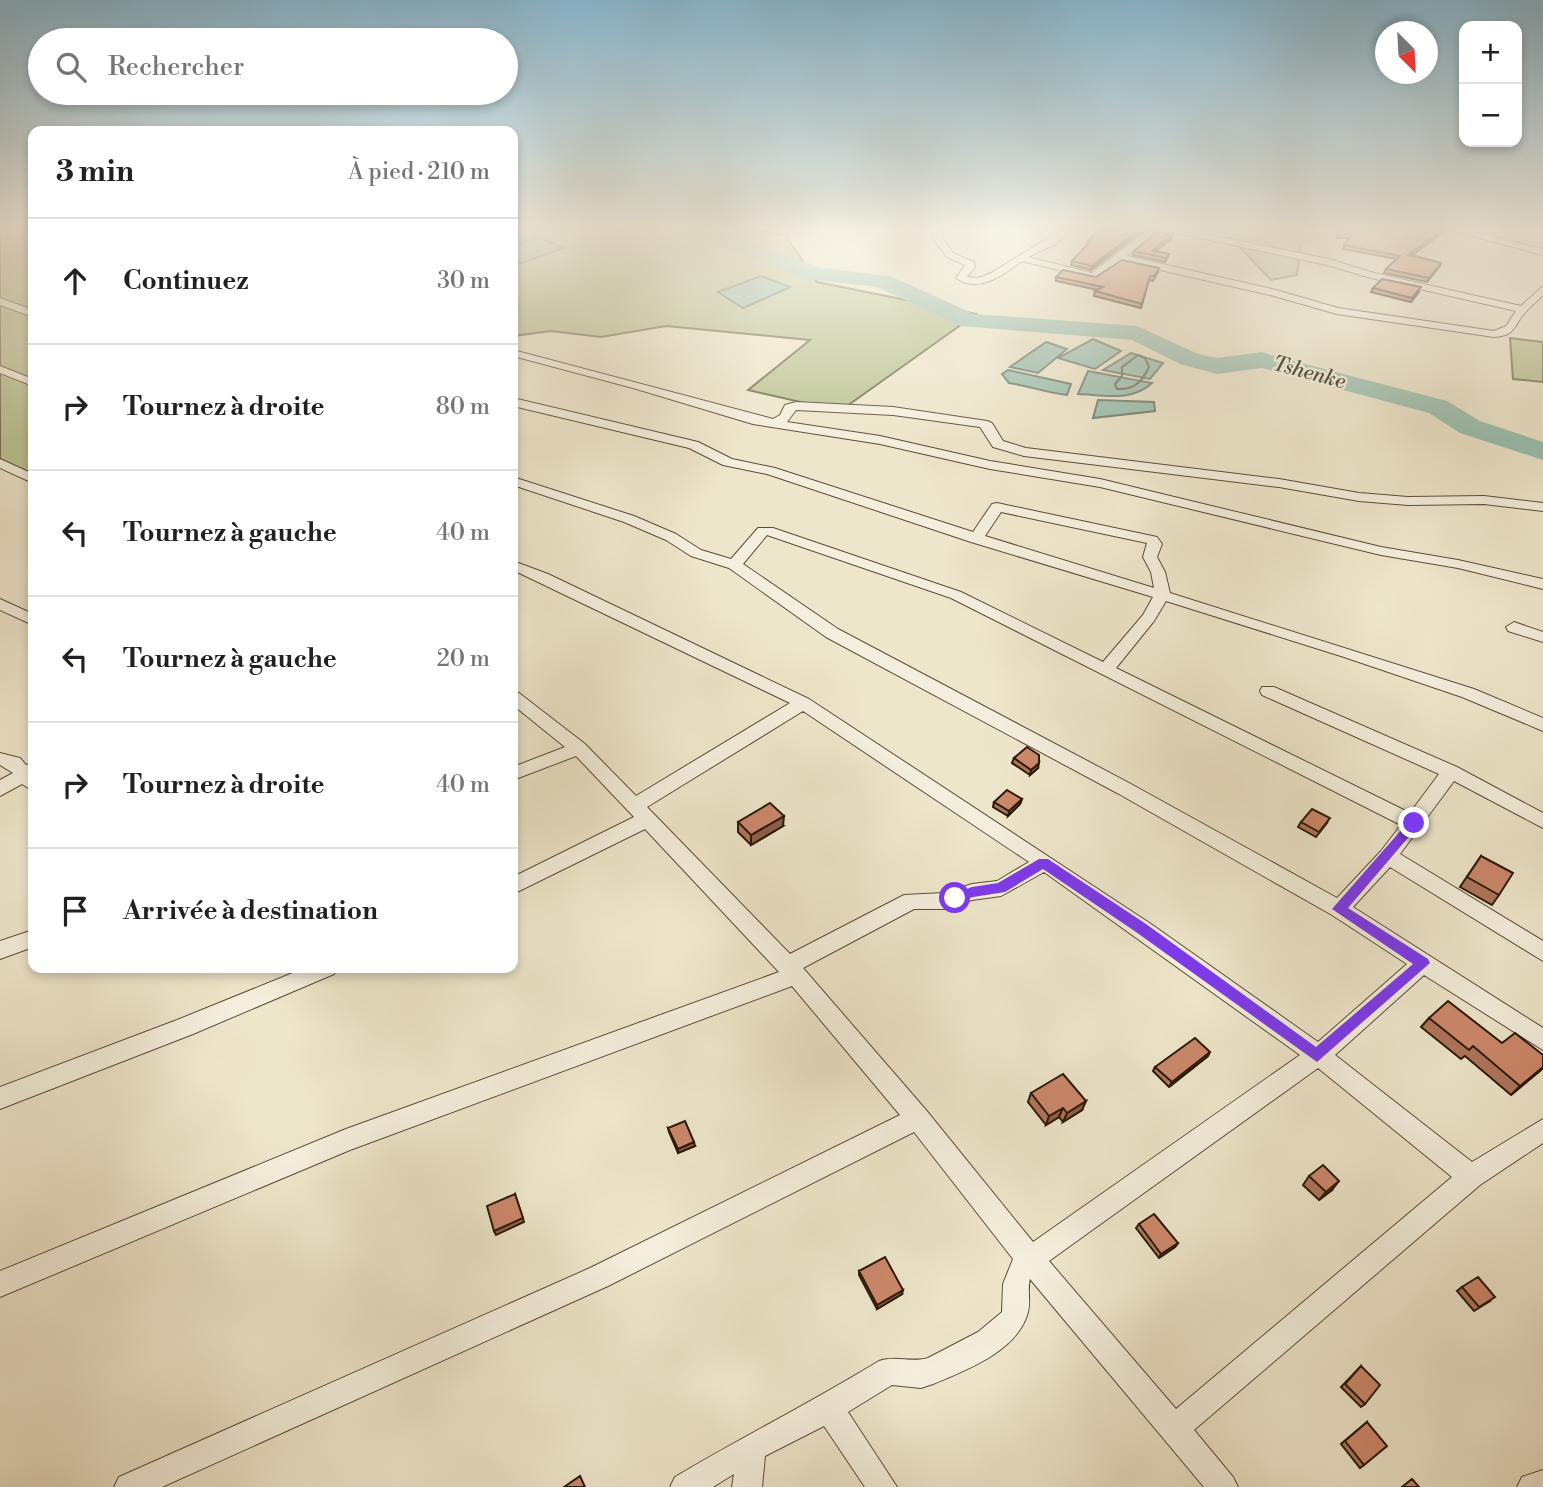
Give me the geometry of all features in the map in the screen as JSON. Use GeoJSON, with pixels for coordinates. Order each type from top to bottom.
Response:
{"type":"FeatureCollection","features":[{"type":"Feature","properties":{"kind":"street"},"geometry":{"type":"LineString","coordinates":[[1298,299],[1337,311],[1460,331],[1503,333],[1511,328],[1515,318],[1534,299]]}},
{"type":"Feature","properties":{"kind":"street"},"geometry":{"type":"LineString","coordinates":[[1478,299],[1524,310]]}},
{"type":"Feature","properties":{"kind":"street"},"geometry":{"type":"LineString","coordinates":[[0,301],[28,312]]}},
{"type":"Feature","properties":{"kind":"street"},"geometry":{"type":"LineString","coordinates":[[0,312],[28,302]]}},
{"type":"Feature","properties":{"kind":"street"},"geometry":{"type":"LineString","coordinates":[[518,354],[637,385],[753,420],[880,440],[990,465],[1100,482],[1381,551],[1458,564],[1543,584]]}},
{"type":"Feature","properties":{"kind":"street"},"geometry":{"type":"LineString","coordinates":[[0,369],[28,381]]}},
{"type":"Feature","properties":{"kind":"street"},"geometry":{"type":"LineString","coordinates":[[518,403],[693,444],[728,462],[770,471],[976,539],[1163,594],[1468,693],[1543,725]]}},
{"type":"Feature","properties":{"kind":"street"},"geometry":{"type":"LineString","coordinates":[[776,423],[786,417],[789,408],[796,406],[915,413],[983,424],[988,426],[998,444],[1024,452],[1279,483],[1368,498],[1484,500],[1543,506]]}},
{"type":"Feature","properties":{"kind":"street"},"geometry":{"type":"LineString","coordinates":[[0,463],[28,477]]}},
{"type":"Feature","properties":{"kind":"street"},"geometry":{"type":"LineString","coordinates":[[518,483],[629,519],[671,537],[695,553],[734,565],[832,633],[1125,789],[1339,909],[1543,1040]]}},
{"type":"Feature","properties":{"kind":"street"},"geometry":{"type":"LineString","coordinates":[[976,539],[997,507],[1146,537],[1155,544],[1150,557],[1158,572],[1163,594],[1149,618],[1106,669]]}},
{"type":"Feature","properties":{"kind":"street"},"geometry":{"type":"LineString","coordinates":[[734,565],[762,531],[786,535],[956,595],[1414,823]]}},
{"type":"Feature","properties":{"kind":"street"},"geometry":{"type":"LineString","coordinates":[[518,567],[545,577],[626,620],[754,676],[803,702],[1141,928],[1317,1056],[1471,1177]]}},
{"type":"Feature","properties":{"kind":"street"},"geometry":{"type":"LineString","coordinates":[[0,604],[28,618]]}},
{"type":"Feature","properties":{"kind":"street"},"geometry":{"type":"LineString","coordinates":[[1514,627],[1543,638]]}},
{"type":"Feature","properties":{"kind":"street"},"geometry":{"type":"LineString","coordinates":[[1268,691],[1451,772],[1543,821]]}},
{"type":"Feature","properties":{"kind":"street"},"geometry":{"type":"LineString","coordinates":[[518,701],[579,748],[792,971],[918,1118],[1030,1259],[1175,1427],[1223,1487]]}},
{"type":"Feature","properties":{"kind":"street"},"geometry":{"type":"LineString","coordinates":[[518,883],[641,812],[803,702]]}},
{"type":"Feature","properties":{"kind":"street"},"geometry":{"type":"LineString","coordinates":[[518,772],[579,748]]}},
{"type":"Feature","properties":{"kind":"street"},"geometry":{"type":"LineString","coordinates":[[0,759],[10,760],[28,774]]}},
{"type":"Feature","properties":{"kind":"street"},"geometry":{"type":"LineString","coordinates":[[1339,909],[1388,856],[1451,772]]}},
{"type":"Feature","properties":{"kind":"street"},"geometry":{"type":"LineString","coordinates":[[0,789],[28,777]]}},
{"type":"Feature","properties":{"kind":"street"},"geometry":{"type":"LineString","coordinates":[[1388,856],[1543,952]]}},
{"type":"Feature","properties":{"kind":"street"},"geometry":{"type":"LineString","coordinates":[[0,1284],[346,1140],[792,971],[911,901],[944,901],[972,892],[1000,888],[1043,863]]}},
{"type":"Feature","properties":{"kind":"street"},"geometry":{"type":"LineString","coordinates":[[0,950],[28,941]]}},
{"type":"Feature","properties":{"kind":"street"},"geometry":{"type":"LineString","coordinates":[[685,1487],[751,1448],[829,1408],[889,1371],[921,1374],[933,1370],[1004,1330],[1012,1319],[1015,1308],[1014,1286],[1018,1271],[1030,1259],[1317,1056],[1423,963]]}},
{"type":"Feature","properties":{"kind":"street"},"geometry":{"type":"LineString","coordinates":[[0,1098],[185,1027],[315,973]]}},
{"type":"Feature","properties":{"kind":"street"},"geometry":{"type":"LineString","coordinates":[[129,1487],[599,1277],[918,1118]]}},
{"type":"Feature","properties":{"kind":"street"},"geometry":{"type":"LineString","coordinates":[[1175,1427],[1471,1177],[1543,1130]]}},
{"type":"Feature","properties":{"kind":"street"},"geometry":{"type":"LineString","coordinates":[[829,1408],[882,1487]]}},
{"type":"Feature","properties":{"kind":"street"},"geometry":{"type":"LineString","coordinates":[[747,1487],[751,1448]]}},
{"type":"Feature","properties":{"kind":"street"},"geometry":{"type":"LineString","coordinates":[[1532,1487],[1543,1485]]}},
{"type":"Feature","properties":{"kind":"shaded area"},"geometry":{"type":"Polygon","coordinates":[[[0,299],[28,299],[28,477],[0,463],[0,299]]]}},
{"type":"Feature","properties":{"kind":"shaded area"},"geometry":{"type":"Polygon","coordinates":[[[518,299],[903,299],[976,314],[840,411],[748,390],[810,340],[666,326],[601,337],[551,331],[518,335],[518,299]]]}},
{"type":"Feature","properties":{"kind":"shaded area"},"geometry":{"type":"Polygon","coordinates":[[[1510,338],[1543,342],[1543,382],[1513,379],[1510,338]]]}},
{"type":"Feature","properties":{"kind":"water"},"geometry":{"type":"Polygon","coordinates":[[[730,299],[762,299],[743,308],[730,299]]]}},
{"type":"Feature","properties":{"kind":"water"},"geometry":{"type":"Polygon","coordinates":[[[1093,339],[1121,351],[1095,369],[1058,358],[1093,339]]]}},
{"type":"Feature","properties":{"kind":"water"},"geometry":{"type":"Polygon","coordinates":[[[1046,342],[1067,349],[1038,373],[1010,367],[1046,342]]]}},
{"type":"Feature","properties":{"kind":"water"},"geometry":{"type":"Polygon","coordinates":[[[1131,353],[1163,363],[1150,379],[1103,370],[1131,353]]]}},
{"type":"Feature","properties":{"kind":"water"},"geometry":{"type":"Polygon","coordinates":[[[1008,370],[1071,384],[1067,395],[1052,393],[1009,383],[1002,374],[1008,370]]]}},
{"type":"Feature","properties":{"kind":"water"},"geometry":{"type":"Polygon","coordinates":[[[1088,371],[1152,383],[1127,395],[1078,394],[1088,371]]]}},
{"type":"Feature","properties":{"kind":"water"},"geometry":{"type":"Polygon","coordinates":[[[1098,400],[1154,402],[1155,411],[1093,418],[1098,400]]]}},
{"type":"Feature","properties":{"kind":"building"},"geometry":{"type":"Polygon","coordinates":[[[1125,299],[1143,299],[1142,304],[1125,299]]]}},
{"type":"Feature","properties":{"kind":"building"},"geometry":{"type":"Polygon","coordinates":[[[1027,747],[1039,755],[1039,763],[1031,770],[1014,758],[1027,747]]]}},
{"type":"Feature","properties":{"kind":"building"},"geometry":{"type":"Polygon","coordinates":[[[1007,790],[1022,799],[1009,811],[994,802],[1007,790]]]}},
{"type":"Feature","properties":{"kind":"building"},"geometry":{"type":"Polygon","coordinates":[[[770,803],[784,816],[751,835],[738,822],[770,803]]]}},
{"type":"Feature","properties":{"kind":"building"},"geometry":{"type":"Polygon","coordinates":[[[1312,809],[1330,818],[1319,832],[1301,822],[1312,809]]]}},
{"type":"Feature","properties":{"kind":"building"},"geometry":{"type":"Polygon","coordinates":[[[1481,856],[1513,873],[1499,895],[1467,877],[1481,856]]]}},
{"type":"Feature","properties":{"kind":"building"},"geometry":{"type":"Polygon","coordinates":[[[1448,1001],[1502,1043],[1515,1033],[1543,1055],[1543,1067],[1520,1086],[1473,1046],[1469,1050],[1429,1018],[1448,1001]]]}},
{"type":"Feature","properties":{"kind":"building"},"geometry":{"type":"Polygon","coordinates":[[[1195,1038],[1210,1052],[1172,1082],[1155,1067],[1195,1038]]]}},
{"type":"Feature","properties":{"kind":"building"},"geometry":{"type":"Polygon","coordinates":[[[1063,1074],[1086,1101],[1067,1113],[1063,1108],[1049,1116],[1031,1093],[1063,1074]]]}},
{"type":"Feature","properties":{"kind":"building"},"geometry":{"type":"Polygon","coordinates":[[[685,1121],[694,1142],[678,1149],[668,1128],[685,1121]]]}},
{"type":"Feature","properties":{"kind":"building"},"geometry":{"type":"Polygon","coordinates":[[[1323,1165],[1339,1181],[1326,1192],[1309,1176],[1323,1165]]]}},
{"type":"Feature","properties":{"kind":"building"},"geometry":{"type":"Polygon","coordinates":[[[515,1194],[523,1218],[494,1231],[487,1206],[515,1194]]]}},
{"type":"Feature","properties":{"kind":"building"},"geometry":{"type":"Polygon","coordinates":[[[1154,1214],[1178,1243],[1161,1254],[1139,1224],[1154,1214]]]}},
{"type":"Feature","properties":{"kind":"building"},"geometry":{"type":"Polygon","coordinates":[[[885,1257],[903,1290],[877,1305],[859,1271],[885,1257]]]}},
{"type":"Feature","properties":{"kind":"building"},"geometry":{"type":"Polygon","coordinates":[[[1478,1277],[1495,1297],[1479,1307],[1462,1287],[1478,1277]]]}},
{"type":"Feature","properties":{"kind":"building"},"geometry":{"type":"Polygon","coordinates":[[[1361,1366],[1380,1385],[1365,1404],[1345,1384],[1361,1366]]]}},
{"type":"Feature","properties":{"kind":"building"},"geometry":{"type":"Polygon","coordinates":[[[1367,1422],[1387,1446],[1364,1465],[1345,1441],[1367,1422]]]}},
{"type":"Feature","properties":{"kind":"building"},"geometry":{"type":"Polygon","coordinates":[[[580,1476],[585,1487],[564,1487],[580,1476]]]}},
{"type":"Feature","properties":{"kind":"building"},"geometry":{"type":"Polygon","coordinates":[[[1412,1479],[1419,1487],[1402,1487],[1412,1479]]]}},
{"type":"Feature","properties":{"kind":"waterway","name":"Tshenke"},"geometry":{"type":"LineString","coordinates":[[922,299],[969,321],[1137,333],[1189,359],[1217,366],[1262,360],[1438,407],[1470,427],[1543,451]]}},
{"type":"Feature","properties":{"kind":"route"},"geometry":{"type":"LineString","coordinates":[[955,898],[972,892],[1000,888],[1043,863],[1141,928],[1317,1056],[1423,963],[1339,909],[1414,823]]}}]}
